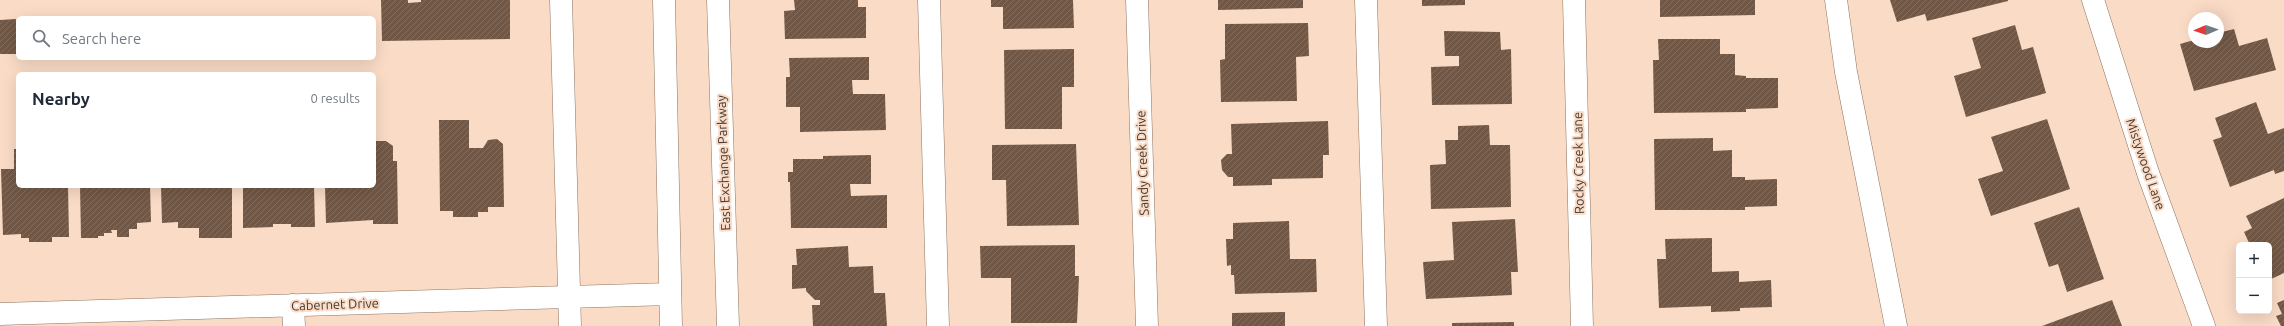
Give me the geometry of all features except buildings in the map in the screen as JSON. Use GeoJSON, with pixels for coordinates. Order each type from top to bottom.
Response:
{"type":"FeatureCollection","features":[{"type":"Feature","properties":{"kind":"street"},"geometry":{"type":"LineString","coordinates":[[561,0],[570,326]]}},
{"type":"Feature","properties":{"kind":"street"},"geometry":{"type":"LineString","coordinates":[[664,0],[671,326]]}},
{"type":"Feature","properties":{"kind":"street","name":"East Exchange Parkway"},"geometry":{"type":"LineString","coordinates":[[718,0],[728,326]]}},
{"type":"Feature","properties":{"kind":"street"},"geometry":{"type":"LineString","coordinates":[[929,0],[938,326]]}},
{"type":"Feature","properties":{"kind":"street","name":"Sandy Creek Drive"},"geometry":{"type":"LineString","coordinates":[[1137,0],[1147,326]]}},
{"type":"Feature","properties":{"kind":"street"},"geometry":{"type":"LineString","coordinates":[[1366,0],[1376,326]]}},
{"type":"Feature","properties":{"kind":"street","name":"Rocky Creek Lane"},"geometry":{"type":"LineString","coordinates":[[1574,0],[1582,326]]}},
{"type":"Feature","properties":{"kind":"street"},"geometry":{"type":"LineString","coordinates":[[1836,0],[1846,72],[1896,326]]}},
{"type":"Feature","properties":{"kind":"street","name":"Mistywood Lane"},"geometry":{"type":"LineString","coordinates":[[2093,0],[2148,172],[2204,326]]}},
{"type":"Feature","properties":{"kind":"street","name":"Cabernet Drive"},"geometry":{"type":"LineString","coordinates":[[0,314],[294,316],[569,296],[670,294]]}}]}
